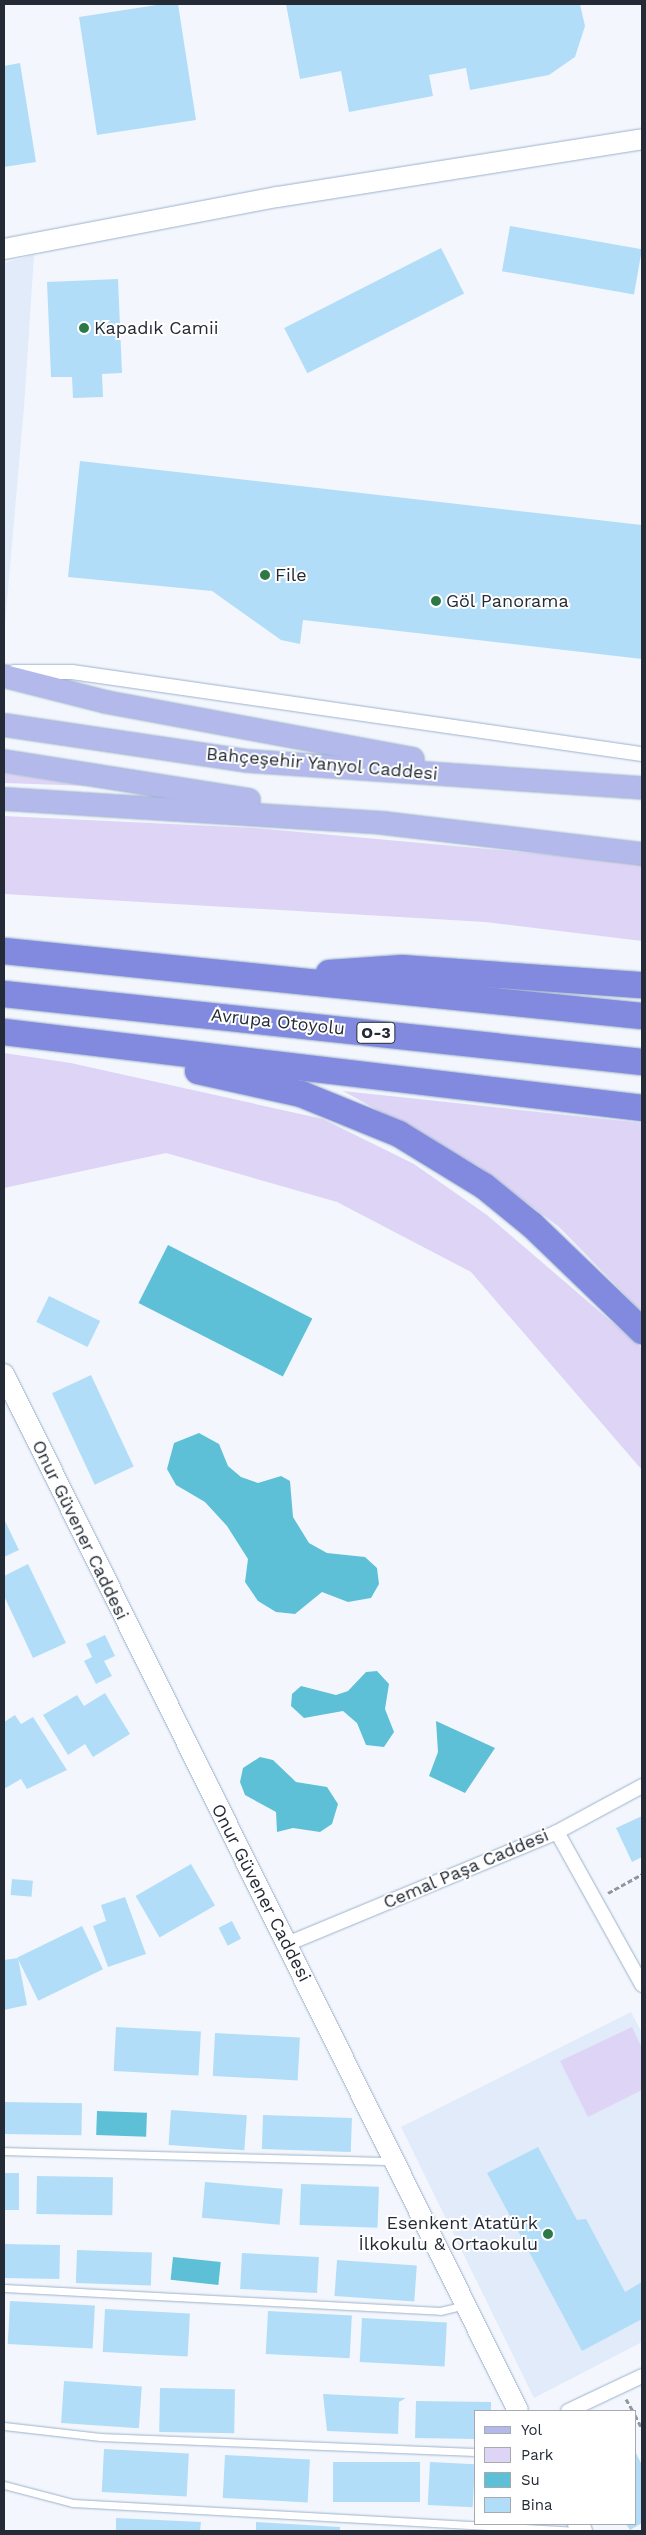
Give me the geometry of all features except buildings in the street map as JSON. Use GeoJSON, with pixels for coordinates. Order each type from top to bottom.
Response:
{"type":"FeatureCollection","features":[{"type":"Feature","properties":{"kind":"highway"},"geometry":{"type":"LineString","coordinates":[[4,952],[300,980],[642,1016]]}},
{"type":"Feature","properties":{"kind":"highway"},"geometry":{"type":"LineString","coordinates":[[300,980],[376,967],[642,985]]}},
{"type":"Feature","properties":{"kind":"highway","name":"Avrupa Otoyolu"},"geometry":{"type":"LineString","coordinates":[[4,994],[642,1062]]}},
{"type":"Feature","properties":{"kind":"highway"},"geometry":{"type":"LineString","coordinates":[[4,1032],[642,1108]]}},
{"type":"Feature","properties":{"kind":"highway"},"geometry":{"type":"LineString","coordinates":[[111,1045],[164,1064],[301,1094],[399,1134],[484,1186],[532,1225],[642,1331]]}},
{"type":"Feature","properties":{"kind":"main road"},"geometry":{"type":"LineString","coordinates":[[4,676],[106,702],[512,778]]}},
{"type":"Feature","properties":{"kind":"main road","name":"Bahçeşehir Yanyol Caddesi"},"geometry":{"type":"LineString","coordinates":[[4,725],[248,761],[642,788]]}},
{"type":"Feature","properties":{"kind":"main road"},"geometry":{"type":"LineString","coordinates":[[4,761],[383,823],[642,854]]}},
{"type":"Feature","properties":{"kind":"main road"},"geometry":{"type":"LineString","coordinates":[[4,800],[383,823]]}},
{"type":"Feature","properties":{"kind":"street"},"geometry":{"type":"LineString","coordinates":[[4,249],[276,197],[642,139]]}},
{"type":"Feature","properties":{"kind":"street"},"geometry":{"type":"LineString","coordinates":[[4,672],[72,672],[642,754]]}},
{"type":"Feature","properties":{"kind":"street","name":"Onur Güvener Caddesi"},"geometry":{"type":"LineString","coordinates":[[4,1374],[518,2410]]}},
{"type":"Feature","properties":{"kind":"street","name":"Cemal Paşa Caddesi"},"geometry":{"type":"LineString","coordinates":[[287,1944],[557,1832],[642,1786]]}},
{"type":"Feature","properties":{"kind":"street"},"geometry":{"type":"LineString","coordinates":[[557,1832],[642,1985]]}},
{"type":"Feature","properties":{"kind":"street"},"geometry":{"type":"LineString","coordinates":[[570,2410],[642,2376]]}},
{"type":"Feature","properties":{"kind":"lane"},"geometry":{"type":"LineString","coordinates":[[4,2151],[368,2164],[394,2161]]}},
{"type":"Feature","properties":{"kind":"lane"},"geometry":{"type":"LineString","coordinates":[[4,2288],[440,2311],[465,2304]]}},
{"type":"Feature","properties":{"kind":"lane"},"geometry":{"type":"LineString","coordinates":[[4,2426],[100,2437],[473,2452]]}},
{"type":"Feature","properties":{"kind":"lane"},"geometry":{"type":"LineString","coordinates":[[4,2485],[73,2503],[582,2531]]}},
{"type":"Feature","properties":{"kind":"path"},"geometry":{"type":"LineString","coordinates":[[595,1900],[642,1874]]}},
{"type":"Feature","properties":{"kind":"path"},"geometry":{"type":"LineString","coordinates":[[636,2417],[642,2429]]}},
{"type":"Feature","properties":{"kind":"shaded area"},"geometry":{"type":"Polygon","coordinates":[[[34,255],[24,407],[4,635],[4,263],[34,255]]]}},
{"type":"Feature","properties":{"kind":"shaded area","name":"Esenkent Atatürk İlkokulu & Ortaokulu"},"geometry":{"type":"Polygon","coordinates":[[[631,2012],[642,2033],[642,2342],[534,2398],[401,2127],[631,2012]]]}},
{"type":"Feature","properties":{"kind":"green space"},"geometry":{"type":"Polygon","coordinates":[[[4,773],[89,786],[4,783],[4,773]]]}},
{"type":"Feature","properties":{"kind":"green space"},"geometry":{"type":"Polygon","coordinates":[[[4,816],[255,828],[642,863],[642,941],[485,922],[4,894],[4,816]]]}},
{"type":"Feature","properties":{"kind":"green space"},"geometry":{"type":"Polygon","coordinates":[[[4,1053],[71,1063],[323,1119],[414,1164],[487,1215],[642,1348],[642,1470],[471,1272],[337,1202],[166,1153],[4,1188],[4,1053]]]}},
{"type":"Feature","properties":{"kind":"green space"},"geometry":{"type":"Polygon","coordinates":[[[343,1091],[642,1123],[642,1312],[559,1227],[478,1166],[343,1091]]]}},
{"type":"Feature","properties":{"kind":"green space"},"geometry":{"type":"Polygon","coordinates":[[[632,2027],[642,2048],[642,2090],[588,2117],[560,2061],[632,2027]]]}},
{"type":"Feature","properties":{"kind":"water"},"geometry":{"type":"Polygon","coordinates":[[[168,1245],[312,1319],[283,1376],[138,1303],[168,1245]]]}},
{"type":"Feature","properties":{"kind":"water"},"geometry":{"type":"Polygon","coordinates":[[[199,1433],[219,1444],[228,1466],[241,1477],[258,1483],[281,1476],[290,1481],[293,1517],[309,1543],[327,1553],[365,1557],[377,1568],[379,1584],[371,1598],[348,1602],[322,1592],[295,1614],[276,1612],[258,1601],[245,1582],[248,1559],[227,1526],[205,1502],[176,1485],[167,1469],[174,1443],[199,1433]]]}},
{"type":"Feature","properties":{"kind":"water"},"geometry":{"type":"Polygon","coordinates":[[[377,1671],[389,1684],[385,1709],[394,1732],[384,1747],[366,1745],[357,1723],[343,1711],[304,1718],[291,1706],[292,1694],[301,1686],[336,1695],[348,1691],[366,1672],[377,1671]]]}},
{"type":"Feature","properties":{"kind":"water"},"geometry":{"type":"Polygon","coordinates":[[[436,1721],[495,1748],[465,1793],[429,1776],[438,1752],[436,1721]]]}},
{"type":"Feature","properties":{"kind":"water"},"geometry":{"type":"Polygon","coordinates":[[[260,1757],[273,1760],[296,1782],[327,1787],[338,1804],[332,1824],[320,1832],[293,1828],[277,1832],[276,1812],[245,1795],[240,1782],[243,1768],[260,1757]]]}},
{"type":"Feature","properties":{"kind":"water"},"geometry":{"type":"Polygon","coordinates":[[[97,2111],[147,2113],[146,2137],[96,2135],[97,2111]]]}},
{"type":"Feature","properties":{"kind":"water"},"geometry":{"type":"Polygon","coordinates":[[[173,2257],[221,2262],[218,2285],[171,2280],[173,2257]]]}},
{"type":"Feature","properties":{"kind":"place","name":"Kapadık Camii"},"geometry":{"type":"Point","coordinates":[84,328]}},
{"type":"Feature","properties":{"kind":"place","name":"File"},"geometry":{"type":"Point","coordinates":[265,575]}},
{"type":"Feature","properties":{"kind":"place","name":"Göl Panorama"},"geometry":{"type":"Point","coordinates":[436,601]}},
{"type":"Feature","properties":{"kind":"place","name":"Esenkent Atatürk İlkokulu & Ortaokulu"},"geometry":{"type":"Point","coordinates":[548,2234]}}]}
